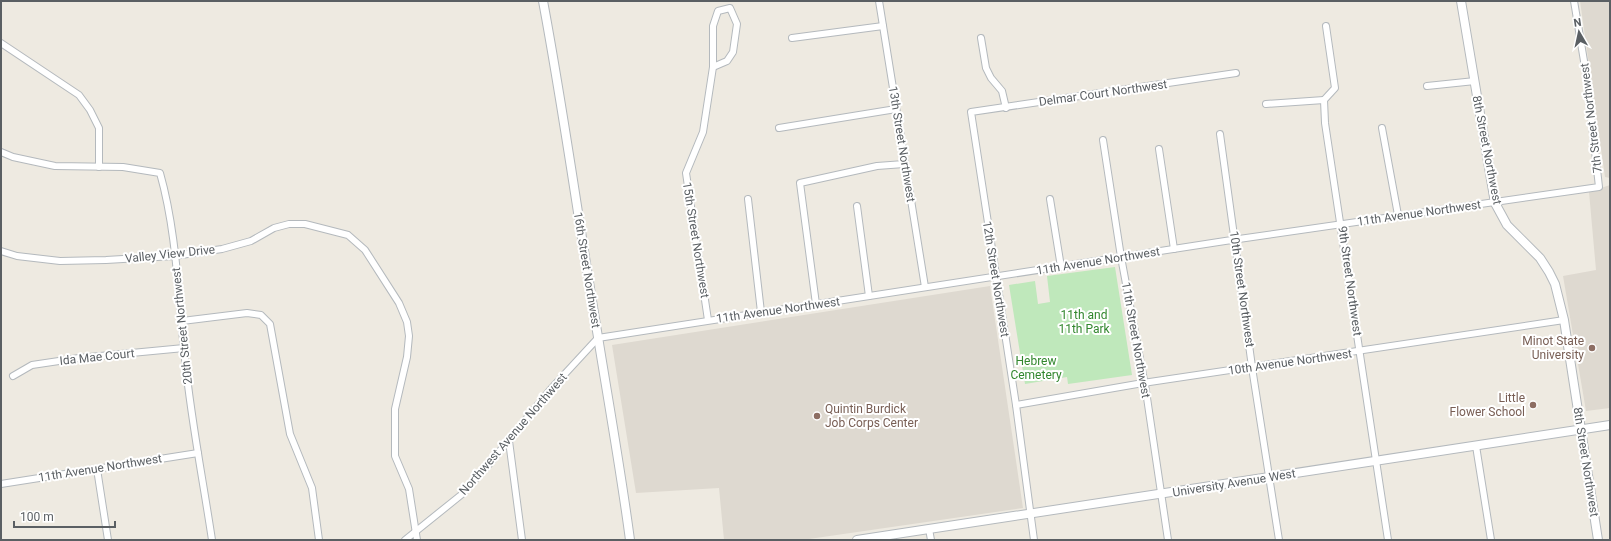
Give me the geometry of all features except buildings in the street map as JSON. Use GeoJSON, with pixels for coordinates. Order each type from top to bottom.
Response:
{"type":"FeatureCollection","features":[{"type":"Feature","properties":{"kind":"street","name":"16th Street Northwest"},"geometry":{"type":"LineString","coordinates":[[542,1],[556,70],[630,540]]}},
{"type":"Feature","properties":{"kind":"street","name":"13th Street Northwest"},"geometry":{"type":"LineString","coordinates":[[879,1],[904,164],[925,287]]}},
{"type":"Feature","properties":{"kind":"street","name":"8th Street Northwest"},"geometry":{"type":"LineString","coordinates":[[1461,1],[1495,203],[1507,225],[1540,258],[1555,284],[1564,320],[1598,540]]}},
{"type":"Feature","properties":{"kind":"street","name":"7th Street Northwest"},"geometry":{"type":"LineString","coordinates":[[1574,1],[1587,79],[1599,187]]}},
{"type":"Feature","properties":{"kind":"street","name":"15th Street Northwest"},"geometry":{"type":"LineString","coordinates":[[708,320],[686,173],[703,132],[713,67],[713,26],[718,11],[730,8],[737,24],[733,52],[727,61],[713,67]]}},
{"type":"Feature","properties":{"kind":"street"},"geometry":{"type":"LineString","coordinates":[[792,38],[883,26]]}},
{"type":"Feature","properties":{"kind":"street"},"geometry":{"type":"LineString","coordinates":[[1266,104],[1324,100],[1335,88],[1326,26]]}},
{"type":"Feature","properties":{"kind":"street"},"geometry":{"type":"LineString","coordinates":[[981,38],[986,68],[991,78],[1002,91],[1006,108]]}},
{"type":"Feature","properties":{"kind":"street"},"geometry":{"type":"LineString","coordinates":[[1,43],[79,95],[90,110],[99,128],[99,167],[55,166],[13,157],[1,152]]}},
{"type":"Feature","properties":{"kind":"street","name":"Delmar Court Northwest"},"geometry":{"type":"LineString","coordinates":[[971,112],[1236,74]]}},
{"type":"Feature","properties":{"kind":"street"},"geometry":{"type":"LineString","coordinates":[[1427,86],[1475,81]]}},
{"type":"Feature","properties":{"kind":"street","name":"9th Street Northwest"},"geometry":{"type":"LineString","coordinates":[[1324,100],[1325,123],[1388,540]]}},
{"type":"Feature","properties":{"kind":"street"},"geometry":{"type":"LineString","coordinates":[[779,128],[896,109]]}},
{"type":"Feature","properties":{"kind":"street","name":"12th Street Northwest"},"geometry":{"type":"LineString","coordinates":[[971,112],[1016,405],[1034,540]]}},
{"type":"Feature","properties":{"kind":"street"},"geometry":{"type":"LineString","coordinates":[[1382,128],[1398,215]]}},
{"type":"Feature","properties":{"kind":"street","name":"10th Street Northwest"},"geometry":{"type":"LineString","coordinates":[[1220,134],[1279,540]]}},
{"type":"Feature","properties":{"kind":"street","name":"11th Street Northwest"},"geometry":{"type":"LineString","coordinates":[[1103,140],[1168,540]]}},
{"type":"Feature","properties":{"kind":"street"},"geometry":{"type":"LineString","coordinates":[[1159,149],[1174,249]]}},
{"type":"Feature","properties":{"kind":"street"},"geometry":{"type":"LineString","coordinates":[[816,304],[800,183],[877,166],[904,164]]}},
{"type":"Feature","properties":{"kind":"street","name":"20th Street Northwest"},"geometry":{"type":"LineString","coordinates":[[99,167],[123,167],[160,172],[166,197],[182,321],[184,348],[212,540]]}},
{"type":"Feature","properties":{"kind":"street","name":"11th Avenue Northwest"},"geometry":{"type":"LineString","coordinates":[[598,338],[1398,215],[1495,203],[1599,187]]}},
{"type":"Feature","properties":{"kind":"street"},"geometry":{"type":"LineString","coordinates":[[748,199],[761,312]]}},
{"type":"Feature","properties":{"kind":"street"},"geometry":{"type":"LineString","coordinates":[[1050,199],[1061,267]]}},
{"type":"Feature","properties":{"kind":"street"},"geometry":{"type":"LineString","coordinates":[[857,206],[869,296]]}},
{"type":"Feature","properties":{"kind":"street","name":"Valley View Drive"},"geometry":{"type":"LineString","coordinates":[[1,252],[17,256],[60,261],[174,256],[222,249],[251,241],[274,228],[289,224],[305,224],[348,236],[365,250],[399,303],[407,322],[409,336],[407,357],[395,409],[395,456],[409,488],[417,540]]}},
{"type":"Feature","properties":{"kind":"street"},"geometry":{"type":"LineString","coordinates":[[182,321],[247,313],[262,315],[270,324],[290,434],[312,488],[320,540]]}},
{"type":"Feature","properties":{"kind":"street","name":"10th Avenue Northwest"},"geometry":{"type":"LineString","coordinates":[[1016,405],[1143,383],[1253,366],[1360,352],[1564,320]]}},
{"type":"Feature","properties":{"kind":"street","name":"Northwest Avenue Northwest"},"geometry":{"type":"LineString","coordinates":[[405,540],[461,495],[509,441],[550,390],[598,338]]}},
{"type":"Feature","properties":{"kind":"street","name":"Ida Mae Court"},"geometry":{"type":"LineString","coordinates":[[13,376],[32,365],[79,358],[184,348]]}},
{"type":"Feature","properties":{"kind":"street","name":"University Avenue West"},"geometry":{"type":"LineString","coordinates":[[857,540],[1376,462],[1610,425]]}},
{"type":"Feature","properties":{"kind":"street"},"geometry":{"type":"LineString","coordinates":[[509,441],[522,540]]}},
{"type":"Feature","properties":{"kind":"street"},"geometry":{"type":"LineString","coordinates":[[1476,446],[1491,540]]}},
{"type":"Feature","properties":{"kind":"street","name":"11th Avenue Northwest"},"geometry":{"type":"LineString","coordinates":[[1,484],[198,452]]}},
{"type":"Feature","properties":{"kind":"street"},"geometry":{"type":"LineString","coordinates":[[97,469],[108,540]]}},
{"type":"Feature","properties":{"kind":"street"},"geometry":{"type":"LineString","coordinates":[[929,529],[931,540]]}},
{"type":"Feature","properties":{"kind":"shaded area"},"geometry":{"type":"Polygon","coordinates":[[[1580,1],[1610,1],[1610,178],[1605,177],[1580,1]]]}},
{"type":"Feature","properties":{"kind":"shaded area","name":"Minot State University"},"geometry":{"type":"Polygon","coordinates":[[[1610,185],[1610,408],[1586,411],[1563,276],[1596,270],[1589,192],[1610,185]]]}},
{"type":"Feature","properties":{"kind":"shaded area","name":"Quintin Burdick Job Corps Center"},"geometry":{"type":"Polygon","coordinates":[[[990,286],[1023,508],[802,540],[724,540],[719,488],[636,493],[612,345],[990,286]]]}},
{"type":"Feature","properties":{"kind":"green space","name":"11th and 11th Park"},"geometry":{"type":"Polygon","coordinates":[[[1115,267],[1132,375],[1068,384],[1067,377],[1025,384],[1009,285],[1035,281],[1038,304],[1050,302],[1047,276],[1115,267]]]}},
{"type":"Feature","properties":{"kind":"place","name":"Minot State University"},"geometry":{"type":"Point","coordinates":[1592,348]}},
{"type":"Feature","properties":{"kind":"place","name":"Little Flower School"},"geometry":{"type":"Point","coordinates":[1533,405]}},
{"type":"Feature","properties":{"kind":"place","name":"Quintin Burdick Job Corps Center"},"geometry":{"type":"Point","coordinates":[817,416]}},
{"type":"Feature","properties":{"kind":"park label","name":"Hebrew Cemetery"},"geometry":{"type":"Point","coordinates":[1036,368]}}]}
